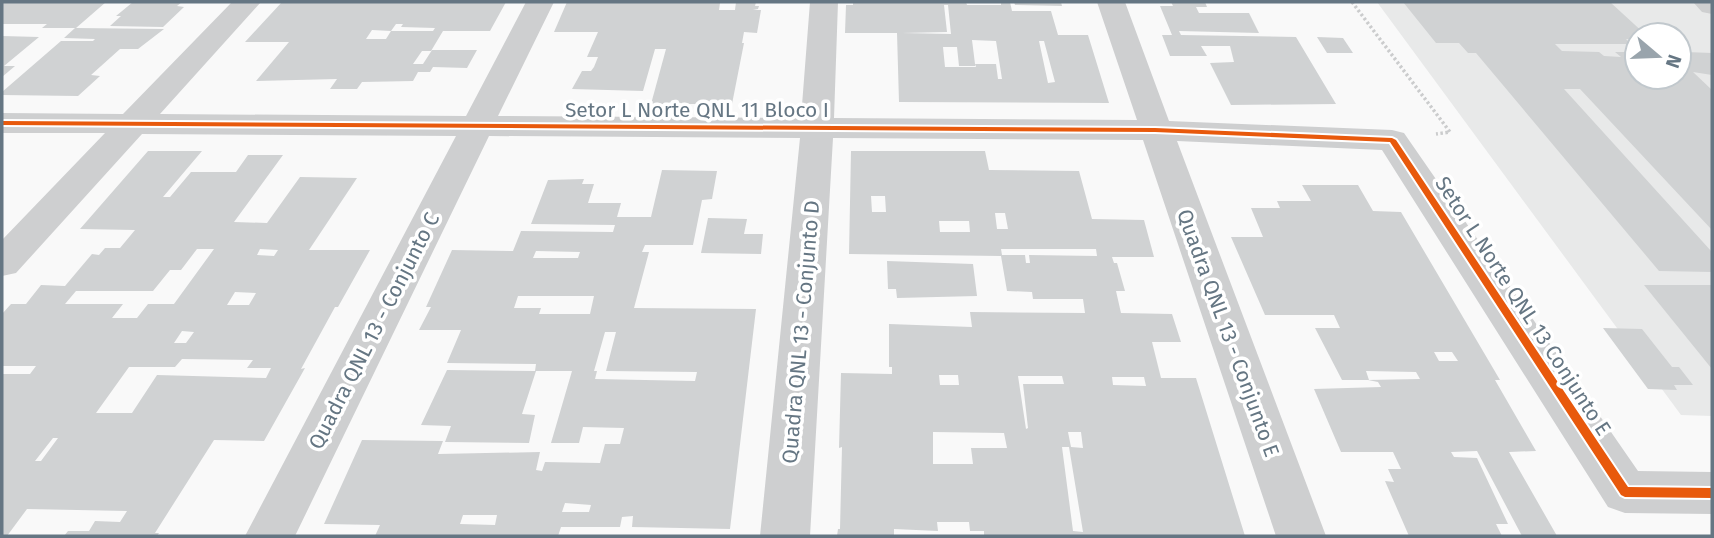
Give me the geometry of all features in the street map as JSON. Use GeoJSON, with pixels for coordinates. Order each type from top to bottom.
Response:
{"type":"FeatureCollection","features":[{"type":"Feature","properties":{"kind":"street"},"geometry":{"type":"LineString","coordinates":[[2,263],[247,2]]}},
{"type":"Feature","properties":{"kind":"street","name":"Quadra QNL 13 - Conjunto C"},"geometry":{"type":"LineString","coordinates":[[271,536],[540,2]]}},
{"type":"Feature","properties":{"kind":"street","name":"Quadra QNL 13 - Conjunto D"},"geometry":{"type":"LineString","coordinates":[[785,536],[817,128],[824,2]]}},
{"type":"Feature","properties":{"kind":"street","name":"Quadra QNL 13 - Conjunto E"},"geometry":{"type":"LineString","coordinates":[[1111,2],[1301,536]]}},
{"type":"Feature","properties":{"kind":"street"},"geometry":{"type":"LineString","coordinates":[[1707,2],[1712,6]]}},
{"type":"Feature","properties":{"kind":"street","name":"Setor L Norte QNL 11 Bloco I"},"geometry":{"type":"LineString","coordinates":[[2,123],[1155,130],[1392,139]]}},
{"type":"Feature","properties":{"kind":"street","name":"Setor L Norte QNL 13 Conjunto E"},"geometry":{"type":"LineString","coordinates":[[1392,139],[1625,492],[1712,492]]}},
{"type":"Feature","properties":{"kind":"path"},"geometry":{"type":"LineString","coordinates":[[1352,2],[1450,132],[1392,139]]}},
{"type":"Feature","properties":{"kind":"shaded area"},"geometry":{"type":"Polygon","coordinates":[[[1377,2],[1712,4],[1712,416],[1681,415],[1377,2]]]}},
{"type":"Feature","properties":{"kind":"building"},"geometry":{"type":"Polygon","coordinates":[[[2,2],[106,2],[76,28],[164,29],[138,49],[120,49],[91,75],[100,76],[78,96],[2,95],[2,92],[61,41],[95,39],[64,38],[75,28],[42,28],[47,24],[2,24],[2,2]]]}},
{"type":"Feature","properties":{"kind":"building"},"geometry":{"type":"Polygon","coordinates":[[[133,2],[182,2],[177,6],[184,7],[163,27],[110,26],[121,16],[116,16],[133,2]]]}},
{"type":"Feature","properties":{"kind":"building"},"geometry":{"type":"Polygon","coordinates":[[[282,2],[506,2],[490,31],[443,31],[431,51],[422,51],[413,64],[423,64],[432,50],[477,50],[467,68],[433,67],[430,72],[418,72],[413,81],[362,82],[357,89],[330,89],[337,79],[256,81],[289,42],[245,42],[282,2]],[[396,24],[391,31],[433,31],[435,28],[401,27],[403,24],[396,24]],[[372,30],[366,39],[386,39],[391,31],[372,30]]]}},
{"type":"Feature","properties":{"kind":"building"},"geometry":{"type":"Polygon","coordinates":[[[567,2],[720,3],[719,10],[735,10],[736,2],[756,2],[758,9],[753,10],[761,10],[757,33],[744,32],[732,104],[651,104],[666,49],[655,49],[643,91],[572,89],[582,71],[591,71],[594,67],[598,57],[587,57],[598,32],[554,32],[567,2]]]}},
{"type":"Feature","properties":{"kind":"building"},"geometry":{"type":"Polygon","coordinates":[[[853,2],[966,2],[967,5],[1001,5],[1001,2],[1010,2],[1012,11],[1051,11],[1058,35],[1088,35],[1109,103],[899,102],[897,33],[845,33],[846,5],[853,5],[853,2]],[[944,5],[947,32],[902,33],[951,34],[948,5],[944,5]],[[972,40],[975,64],[996,64],[998,79],[1002,79],[996,41],[972,40]],[[1039,41],[1048,83],[1055,82],[1044,41],[1039,41]],[[943,47],[945,67],[976,67],[975,64],[959,66],[957,47],[943,47]]]}},
{"type":"Feature","properties":{"kind":"building"},"geometry":{"type":"Polygon","coordinates":[[[1014,2],[1061,2],[1062,6],[1015,5],[1014,2]]]}},
{"type":"Feature","properties":{"kind":"building"},"geometry":{"type":"Polygon","coordinates":[[[1171,2],[1205,2],[1207,7],[1196,7],[1199,13],[1249,13],[1259,33],[1179,31],[1181,35],[1296,37],[1336,104],[1231,105],[1210,63],[1234,62],[1230,46],[1201,46],[1207,56],[1170,56],[1162,35],[1172,35],[1160,6],[1173,6],[1171,2]]]}},
{"type":"Feature","properties":{"kind":"building"},"geometry":{"type":"Polygon","coordinates":[[[1403,2],[1610,2],[1631,21],[1623,21],[1623,44],[1555,44],[1562,51],[1599,52],[1604,56],[1621,57],[1615,52],[1623,52],[1623,91],[1693,91],[1693,72],[1712,90],[1712,230],[1580,89],[1564,89],[1712,252],[1712,272],[1659,271],[1476,53],[1468,53],[1459,43],[1436,43],[1403,2]]]}},
{"type":"Feature","properties":{"kind":"building"},"geometry":{"type":"Polygon","coordinates":[[[2,36],[39,37],[4,66],[15,66],[2,77],[2,36]]]}},
{"type":"Feature","properties":{"kind":"building"},"geometry":{"type":"Polygon","coordinates":[[[1317,37],[1343,38],[1353,53],[1327,53],[1317,37]]]}},
{"type":"Feature","properties":{"kind":"building"},"geometry":{"type":"Polygon","coordinates":[[[1693,52],[1712,53],[1712,75],[1693,72],[1693,52]]]}},
{"type":"Feature","properties":{"kind":"building"},"geometry":{"type":"Polygon","coordinates":[[[148,151],[202,151],[163,197],[170,197],[191,172],[236,172],[248,155],[283,155],[234,222],[267,223],[300,177],[357,178],[309,250],[370,250],[338,307],[335,307],[264,441],[214,440],[155,533],[159,533],[157,536],[64,536],[68,531],[89,531],[95,521],[120,522],[127,511],[27,509],[7,536],[2,536],[2,374],[30,374],[36,366],[2,366],[2,314],[11,304],[26,304],[41,285],[65,286],[92,254],[99,255],[105,248],[120,248],[135,230],[80,229],[148,151]],[[197,249],[181,270],[170,270],[153,291],[76,291],[65,304],[123,304],[112,318],[137,318],[148,304],[174,304],[214,249],[197,249]],[[260,249],[257,255],[274,256],[278,250],[260,249]],[[235,292],[227,305],[249,305],[256,293],[235,292]],[[182,331],[174,343],[186,343],[194,332],[182,331]],[[182,359],[175,367],[129,367],[96,413],[132,413],[157,375],[266,378],[271,368],[247,368],[253,360],[182,359]],[[53,438],[35,461],[41,461],[58,438],[53,438]]]}},
{"type":"Feature","properties":{"kind":"building"},"geometry":{"type":"Polygon","coordinates":[[[851,151],[985,151],[989,170],[1079,171],[1092,219],[1144,220],[1154,257],[1112,257],[1114,263],[1117,263],[1125,291],[1116,291],[1121,313],[1172,314],[1181,342],[1152,342],[1161,378],[1196,378],[1245,536],[984,536],[984,531],[970,531],[969,522],[937,522],[938,531],[894,529],[894,536],[837,536],[840,529],[841,373],[892,374],[892,367],[889,367],[889,324],[972,327],[970,312],[1085,313],[1083,299],[1033,299],[1032,292],[1007,291],[1001,256],[849,254],[851,151]],[[871,196],[872,212],[886,212],[885,196],[871,196]],[[995,213],[997,229],[1008,229],[1005,213],[995,213]],[[939,221],[940,232],[970,232],[969,221],[939,221]],[[1001,249],[1002,255],[1025,255],[1026,263],[1030,263],[1029,255],[1097,256],[1096,249],[1001,249]],[[939,375],[940,385],[959,385],[958,375],[939,375]],[[1018,376],[1026,429],[1023,384],[1064,384],[1062,376],[1018,376]],[[1112,377],[1113,385],[1146,386],[1144,377],[1112,377]],[[933,432],[933,464],[973,464],[971,448],[1007,448],[1004,433],[933,432]],[[1068,432],[1071,447],[1083,448],[1081,432],[1068,432]],[[1062,447],[1073,531],[1083,532],[1069,447],[1062,447]]]}},
{"type":"Feature","properties":{"kind":"building"},"geometry":{"type":"Polygon","coordinates":[[[662,170],[717,171],[712,199],[702,200],[693,245],[645,245],[642,252],[649,252],[634,308],[756,309],[730,529],[632,527],[633,516],[622,517],[620,527],[561,527],[558,536],[375,536],[380,525],[324,524],[362,440],[443,441],[438,454],[540,452],[536,470],[542,471],[545,462],[600,463],[605,444],[620,444],[624,428],[583,427],[579,443],[551,443],[572,371],[536,371],[522,414],[535,415],[529,443],[445,442],[451,426],[421,425],[447,370],[535,371],[536,364],[447,363],[461,330],[419,330],[431,307],[426,307],[452,250],[513,251],[521,231],[613,232],[615,225],[531,224],[548,180],[584,179],[582,184],[594,184],[588,203],[621,203],[617,217],[651,217],[662,170]],[[536,251],[533,258],[578,258],[580,252],[536,251]],[[518,296],[514,308],[541,308],[539,314],[590,314],[594,296],[518,296]],[[605,332],[594,371],[597,371],[595,379],[695,381],[697,372],[606,371],[616,332],[605,332]],[[565,503],[562,512],[589,512],[591,505],[565,503]],[[463,515],[460,524],[495,525],[497,515],[463,515]]]}},
{"type":"Feature","properties":{"kind":"building"},"geometry":{"type":"Polygon","coordinates":[[[1302,185],[1358,185],[1373,211],[1401,212],[1500,380],[1495,380],[1536,451],[1509,452],[1557,536],[1522,536],[1477,451],[1451,452],[1454,457],[1477,458],[1508,524],[1496,524],[1502,536],[1409,536],[1385,481],[1394,482],[1388,469],[1401,469],[1393,452],[1341,452],[1314,389],[1381,387],[1378,382],[1368,380],[1342,380],[1315,328],[1340,328],[1334,315],[1265,315],[1231,237],[1263,237],[1251,208],[1280,208],[1277,201],[1311,201],[1302,185]],[[1434,352],[1439,361],[1458,361],[1452,352],[1434,352]],[[1366,371],[1369,380],[1420,379],[1416,372],[1366,371]]]}},
{"type":"Feature","properties":{"kind":"building"},"geometry":{"type":"Polygon","coordinates":[[[708,218],[747,219],[744,234],[763,234],[761,254],[701,253],[708,218]]]}},
{"type":"Feature","properties":{"kind":"building"},"geometry":{"type":"Polygon","coordinates":[[[887,261],[973,264],[977,296],[897,298],[896,289],[888,289],[887,261]]]}},
{"type":"Feature","properties":{"kind":"building"},"geometry":{"type":"Polygon","coordinates":[[[1644,285],[1712,285],[1712,369],[1644,285]]]}},
{"type":"Feature","properties":{"kind":"building"},"geometry":{"type":"Polygon","coordinates":[[[1603,328],[1642,329],[1672,367],[1679,367],[1693,385],[1674,385],[1677,390],[1648,389],[1603,328]]]}},
{"type":"Feature","properties":{"kind":"cycle path"},"geometry":{"type":"LineString","coordinates":[[2,123],[1155,130],[1392,140],[1625,492],[1712,493]]}}]}
